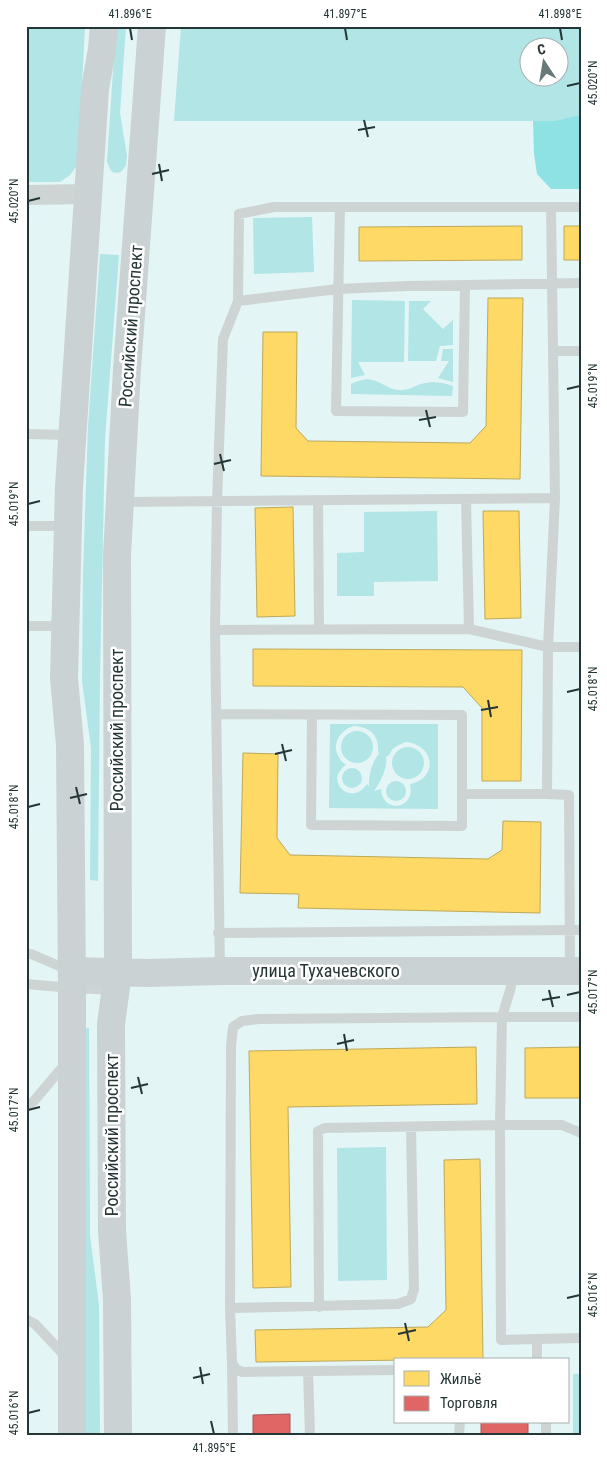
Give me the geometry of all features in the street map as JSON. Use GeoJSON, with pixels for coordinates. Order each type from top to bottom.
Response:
{"type":"FeatureCollection","features":[{"type":"Feature","properties":{"kind":"main road"},"geometry":{"type":"LineString","coordinates":[[72,1435],[70,745],[64,678],[68,526],[73,435],[95,89],[104,26]]}},
{"type":"Feature","properties":{"kind":"main road","name":"Российский проспект"},"geometry":{"type":"LineString","coordinates":[[118,1435],[117,1299],[112,1232],[111,1024],[117,981],[117,555],[127,369],[151,28]]}},
{"type":"Feature","properties":{"kind":"main road","name":"улица Тухачевского"},"geometry":{"type":"LineString","coordinates":[[72,980],[117,981],[149,973],[220,971],[576,971]]}},
{"type":"Feature","properties":{"kind":"street"},"geometry":{"type":"LineString","coordinates":[[26,195],[88,194]]}},
{"type":"Feature","properties":{"kind":"lane"},"geometry":{"type":"LineString","coordinates":[[220,971],[215,630],[217,501],[223,339],[238,301],[239,214],[274,207],[581,207]]}},
{"type":"Feature","properties":{"kind":"lane"},"geometry":{"type":"LineString","coordinates":[[340,207],[336,411],[463,412],[465,286]]}},
{"type":"Feature","properties":{"kind":"lane"},"geometry":{"type":"LineString","coordinates":[[547,794],[548,647],[555,498],[551,207]]}},
{"type":"Feature","properties":{"kind":"lane"},"geometry":{"type":"LineString","coordinates":[[238,301],[338,290],[407,286],[581,283]]}},
{"type":"Feature","properties":{"kind":"lane"},"geometry":{"type":"LineString","coordinates":[[553,351],[581,351]]}},
{"type":"Feature","properties":{"kind":"lane"},"geometry":{"type":"LineString","coordinates":[[26,434],[73,435]]}},
{"type":"Feature","properties":{"kind":"lane"},"geometry":{"type":"LineString","coordinates":[[120,502],[555,498]]}},
{"type":"Feature","properties":{"kind":"lane"},"geometry":{"type":"LineString","coordinates":[[466,499],[469,629]]}},
{"type":"Feature","properties":{"kind":"lane"},"geometry":{"type":"LineString","coordinates":[[318,500],[319,629]]}},
{"type":"Feature","properties":{"kind":"lane"},"geometry":{"type":"LineString","coordinates":[[26,526],[68,526]]}},
{"type":"Feature","properties":{"kind":"lane"},"geometry":{"type":"LineString","coordinates":[[26,626],[66,626]]}},
{"type":"Feature","properties":{"kind":"lane"},"geometry":{"type":"LineString","coordinates":[[215,630],[469,629],[548,647],[581,646]]}},
{"type":"Feature","properties":{"kind":"lane"},"geometry":{"type":"LineString","coordinates":[[217,714],[462,716],[462,826],[311,825],[312,715]]}},
{"type":"Feature","properties":{"kind":"lane"},"geometry":{"type":"LineString","coordinates":[[462,794],[570,795],[576,971]]}},
{"type":"Feature","properties":{"kind":"lane"},"geometry":{"type":"LineString","coordinates":[[218,933],[575,930]]}},
{"type":"Feature","properties":{"kind":"lane"},"geometry":{"type":"LineString","coordinates":[[26,954],[32,954],[72,980]]}},
{"type":"Feature","properties":{"kind":"lane"},"geometry":{"type":"LineString","coordinates":[[511,971],[511,987],[502,1017],[500,1125],[502,1340],[581,1338]]}},
{"type":"Feature","properties":{"kind":"lane"},"geometry":{"type":"LineString","coordinates":[[26,984],[72,980]]}},
{"type":"Feature","properties":{"kind":"lane"},"geometry":{"type":"LineString","coordinates":[[232,1435],[230,1308],[231,1056],[233,1026],[242,1021],[259,1019],[581,1018]]}},
{"type":"Feature","properties":{"kind":"lane"},"geometry":{"type":"LineString","coordinates":[[26,1107],[33,1102],[72,1057]]}},
{"type":"Feature","properties":{"kind":"lane"},"geometry":{"type":"LineString","coordinates":[[319,1306],[318,1131],[325,1128],[562,1125],[581,1133]]}},
{"type":"Feature","properties":{"kind":"lane"},"geometry":{"type":"LineString","coordinates":[[230,1308],[398,1304],[411,1299],[414,1289],[411,1128]]}},
{"type":"Feature","properties":{"kind":"lane"},"geometry":{"type":"LineString","coordinates":[[26,1319],[35,1324],[72,1363]]}},
{"type":"Feature","properties":{"kind":"lane"},"geometry":{"type":"LineString","coordinates":[[537,1358],[538,1339]]}},
{"type":"Feature","properties":{"kind":"lane"},"geometry":{"type":"LineString","coordinates":[[232,1363],[236,1369],[242,1372],[394,1370]]}},
{"type":"Feature","properties":{"kind":"lane"},"geometry":{"type":"LineString","coordinates":[[308,1371],[310,1435]]}},
{"type":"Feature","properties":{"kind":"shaded area"},"geometry":{"type":"Polygon","coordinates":[[[26,26],[85,26],[78,164],[70,175],[60,182],[26,182],[26,26]]]}},
{"type":"Feature","properties":{"kind":"shaded area"},"geometry":{"type":"Polygon","coordinates":[[[116,26],[126,26],[120,113],[127,156],[126,165],[118,173],[112,172],[107,161],[116,26]]]}},
{"type":"Feature","properties":{"kind":"shaded area"},"geometry":{"type":"Polygon","coordinates":[[[181,26],[581,26],[581,116],[554,121],[174,121],[181,26]]]}},
{"type":"Feature","properties":{"kind":"shaded area"},"geometry":{"type":"Polygon","coordinates":[[[581,116],[581,189],[551,189],[537,174],[533,121],[554,121],[581,116]]]}},
{"type":"Feature","properties":{"kind":"shaded area"},"geometry":{"type":"Polygon","coordinates":[[[312,217],[314,272],[254,274],[253,218],[312,217]]]}},
{"type":"Feature","properties":{"kind":"shaded area"},"geometry":{"type":"Polygon","coordinates":[[[100,254],[119,255],[105,439],[98,881],[90,880],[91,748],[82,681],[83,573],[88,426],[100,254]]]}},
{"type":"Feature","properties":{"kind":"shaded area"},"geometry":{"type":"Polygon","coordinates":[[[352,300],[405,301],[404,362],[358,362],[365,375],[351,378],[352,300]]]}},
{"type":"Feature","properties":{"kind":"shaded area"},"geometry":{"type":"Polygon","coordinates":[[[409,301],[431,301],[423,309],[443,329],[453,320],[453,345],[440,346],[436,361],[408,361],[409,301]]]}},
{"type":"Feature","properties":{"kind":"shaded area"},"geometry":{"type":"Polygon","coordinates":[[[443,349],[453,349],[453,382],[438,378],[449,361],[441,361],[443,349]]]}},
{"type":"Feature","properties":{"kind":"shaded area"},"geometry":{"type":"Polygon","coordinates":[[[367,379],[398,390],[429,382],[437,382],[453,386],[452,396],[351,394],[351,384],[367,379]]]}},
{"type":"Feature","properties":{"kind":"shaded area"},"geometry":{"type":"Polygon","coordinates":[[[437,511],[438,581],[374,582],[374,596],[337,596],[337,553],[364,552],[364,512],[437,511]]]}},
{"type":"Feature","properties":{"kind":"shaded area"},"geometry":{"type":"Polygon","coordinates":[[[330,724],[438,724],[438,809],[329,808],[330,724]],[[353,726],[338,738],[336,749],[337,754],[346,765],[340,771],[337,778],[338,784],[347,792],[354,793],[361,791],[367,784],[369,787],[371,770],[379,754],[377,741],[373,734],[362,727],[353,726]],[[405,742],[394,748],[386,757],[385,770],[374,791],[381,789],[383,797],[387,802],[398,806],[404,804],[408,799],[411,793],[410,784],[419,781],[426,775],[430,761],[423,749],[415,744],[405,742]]]}},
{"type":"Feature","properties":{"kind":"shaded area"},"geometry":{"type":"Polygon","coordinates":[[[357,731],[368,736],[373,747],[368,758],[357,763],[346,758],[341,747],[346,736],[357,731]]]}},
{"type":"Feature","properties":{"kind":"shaded area"},"geometry":{"type":"Polygon","coordinates":[[[408,747],[419,752],[424,763],[419,774],[408,779],[397,774],[392,763],[397,752],[408,747]]]}},
{"type":"Feature","properties":{"kind":"shaded area"},"geometry":{"type":"Polygon","coordinates":[[[352,768],[359,771],[362,778],[359,785],[352,788],[345,785],[342,778],[345,771],[352,768]]]}},
{"type":"Feature","properties":{"kind":"shaded area"},"geometry":{"type":"Polygon","coordinates":[[[396,781],[403,784],[406,791],[403,798],[396,801],[389,798],[386,791],[389,784],[396,781]]]}},
{"type":"Feature","properties":{"kind":"shaded area"},"geometry":{"type":"Polygon","coordinates":[[[79,1028],[89,1028],[90,1235],[99,1305],[100,1435],[82,1435],[79,1028]]]}},
{"type":"Feature","properties":{"kind":"shaded area"},"geometry":{"type":"Polygon","coordinates":[[[386,1147],[387,1280],[338,1281],[337,1148],[386,1147]]]}},
{"type":"Feature","properties":{"kind":"shaded area"},"geometry":{"type":"Polygon","coordinates":[[[573,1374],[581,1374],[581,1435],[573,1435],[573,1374]]]}},
{"type":"Feature","properties":{"kind":"building: Жильё"},"geometry":{"type":"Polygon","coordinates":[[[522,226],[522,260],[359,261],[359,227],[522,226]]]}},
{"type":"Feature","properties":{"kind":"building: Жильё"},"geometry":{"type":"Polygon","coordinates":[[[564,226],[581,226],[581,260],[564,260],[564,226]]]}},
{"type":"Feature","properties":{"kind":"building: Жильё"},"geometry":{"type":"Polygon","coordinates":[[[488,298],[523,298],[520,479],[261,476],[263,332],[297,332],[296,428],[308,441],[470,443],[486,426],[488,298]]]}},
{"type":"Feature","properties":{"kind":"building: Жильё"},"geometry":{"type":"Polygon","coordinates":[[[293,507],[295,616],[257,617],[255,508],[293,507]]]}},
{"type":"Feature","properties":{"kind":"building: Жильё"},"geometry":{"type":"Polygon","coordinates":[[[483,511],[519,511],[521,618],[485,619],[483,511]]]}},
{"type":"Feature","properties":{"kind":"building: Жильё"},"geometry":{"type":"Polygon","coordinates":[[[253,649],[522,650],[521,781],[482,781],[482,708],[463,687],[253,686],[253,649]]]}},
{"type":"Feature","properties":{"kind":"building: Жильё"},"geometry":{"type":"Polygon","coordinates":[[[243,753],[278,754],[277,838],[290,855],[488,859],[502,850],[503,821],[541,822],[540,913],[298,908],[299,894],[240,893],[243,753]]]}},
{"type":"Feature","properties":{"kind":"building: Жильё"},"geometry":{"type":"Polygon","coordinates":[[[476,1047],[477,1104],[288,1107],[291,1287],[253,1288],[249,1051],[476,1047]]]}},
{"type":"Feature","properties":{"kind":"building: Жильё"},"geometry":{"type":"Polygon","coordinates":[[[581,1047],[581,1098],[525,1098],[525,1048],[581,1047]]]}},
{"type":"Feature","properties":{"kind":"building: Жильё"},"geometry":{"type":"Polygon","coordinates":[[[480,1159],[483,1358],[394,1358],[394,1360],[256,1362],[255,1330],[428,1327],[446,1310],[444,1160],[480,1159]]]}},
{"type":"Feature","properties":{"kind":"building: Торговля"},"geometry":{"type":"Polygon","coordinates":[[[290,1414],[290,1435],[253,1435],[253,1415],[290,1414]]]}},
{"type":"Feature","properties":{"kind":"building: Торговля"},"geometry":{"type":"Polygon","coordinates":[[[481,1424],[528,1424],[528,1435],[481,1435],[481,1424]]]}}]}
